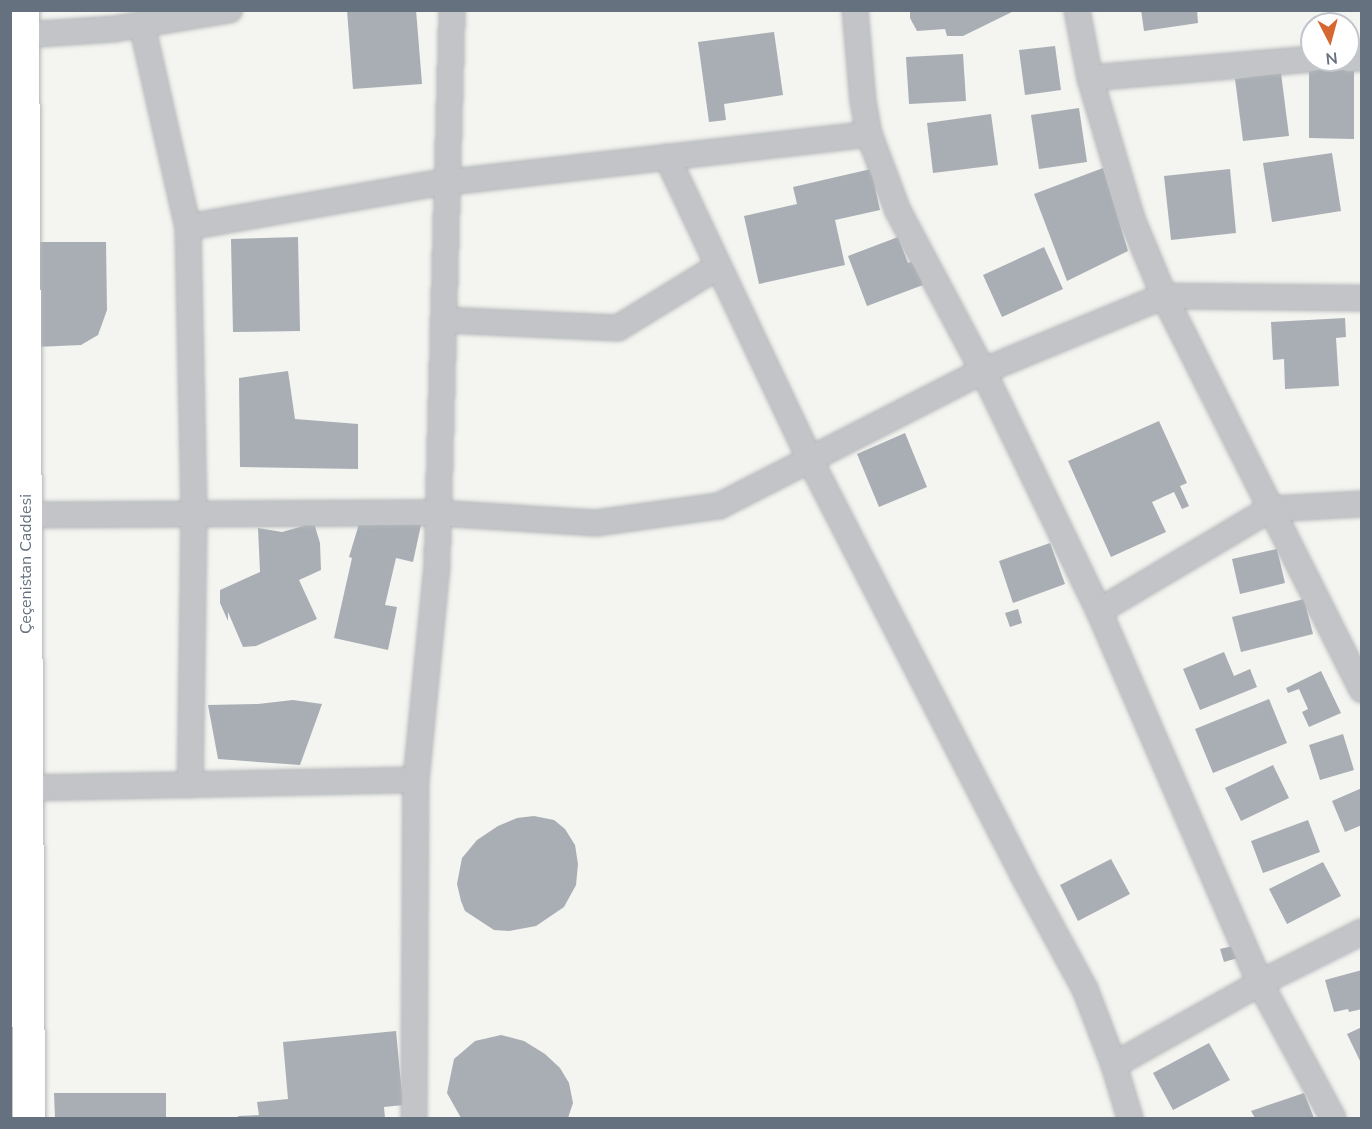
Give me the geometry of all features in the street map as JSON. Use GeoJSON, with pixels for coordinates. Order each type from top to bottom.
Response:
{"type":"FeatureCollection","features":[{"type":"Feature","properties":{"kind":"main road","name":"Çeçenistan Caddesi"},"geometry":{"type":"LineString","coordinates":[[23,23],[29,1119]]}},
{"type":"Feature","properties":{"kind":"street"},"geometry":{"type":"LineString","coordinates":[[23,23],[142,25],[229,10]]}},
{"type":"Feature","properties":{"kind":"street"},"geometry":{"type":"LineString","coordinates":[[414,1119],[416,780],[437,565],[436,513],[452,10]]}},
{"type":"Feature","properties":{"kind":"street"},"geometry":{"type":"LineString","coordinates":[[855,10],[863,101],[869,134],[898,211],[983,371],[1099,611],[1260,983],[1333,1119]]}},
{"type":"Feature","properties":{"kind":"street"},"geometry":{"type":"LineString","coordinates":[[1077,10],[1090,78],[1132,219],[1164,296],[1361,689]]}},
{"type":"Feature","properties":{"kind":"street"},"geometry":{"type":"LineString","coordinates":[[142,25],[188,228],[194,514],[190,785]]}},
{"type":"Feature","properties":{"kind":"street"},"geometry":{"type":"LineString","coordinates":[[1090,78],[1300,60]]}},
{"type":"Feature","properties":{"kind":"street"},"geometry":{"type":"LineString","coordinates":[[188,228],[447,183],[869,134]]}},
{"type":"Feature","properties":{"kind":"street"},"geometry":{"type":"LineString","coordinates":[[667,157],[810,460],[1023,875],[1085,989],[1114,1065],[1130,1119]]}},
{"type":"Feature","properties":{"kind":"street"},"geometry":{"type":"LineString","coordinates":[[443,320],[618,328],[717,267]]}},
{"type":"Feature","properties":{"kind":"street"},"geometry":{"type":"LineString","coordinates":[[26,515],[436,513],[596,523],[719,506],[983,371],[1164,296],[1362,298]]}},
{"type":"Feature","properties":{"kind":"street"},"geometry":{"type":"LineString","coordinates":[[1099,611],[1270,509],[1362,504]]}},
{"type":"Feature","properties":{"kind":"street"},"geometry":{"type":"LineString","coordinates":[[27,788],[416,780]]}},
{"type":"Feature","properties":{"kind":"street"},"geometry":{"type":"LineString","coordinates":[[1114,1065],[1260,983],[1362,932]]}},
{"type":"Feature","properties":{"kind":"building"},"geometry":{"type":"Polygon","coordinates":[[[347,10],[416,10],[422,84],[353,89],[347,10]]]}},
{"type":"Feature","properties":{"kind":"building"},"geometry":{"type":"Polygon","coordinates":[[[910,10],[1016,10],[963,36],[947,36],[945,29],[917,31],[910,18],[910,10]]]}},
{"type":"Feature","properties":{"kind":"building"},"geometry":{"type":"Polygon","coordinates":[[[1141,10],[1197,10],[1198,23],[1144,31],[1141,10]]]}},
{"type":"Feature","properties":{"kind":"building"},"geometry":{"type":"Polygon","coordinates":[[[774,32],[783,95],[724,104],[726,120],[709,122],[698,42],[774,32]]]}},
{"type":"Feature","properties":{"kind":"building"},"geometry":{"type":"Polygon","coordinates":[[[1055,46],[1061,90],[1025,95],[1019,50],[1055,46]]]}},
{"type":"Feature","properties":{"kind":"building"},"geometry":{"type":"Polygon","coordinates":[[[963,54],[966,101],[909,104],[906,57],[963,54]]]}},
{"type":"Feature","properties":{"kind":"building"},"geometry":{"type":"Polygon","coordinates":[[[1309,72],[1354,72],[1354,139],[1309,138],[1309,72]]]}},
{"type":"Feature","properties":{"kind":"building"},"geometry":{"type":"Polygon","coordinates":[[[1281,73],[1289,136],[1243,141],[1235,79],[1281,73]]]}},
{"type":"Feature","properties":{"kind":"building"},"geometry":{"type":"Polygon","coordinates":[[[1079,108],[1087,162],[1039,169],[1031,115],[1079,108]]]}},
{"type":"Feature","properties":{"kind":"building"},"geometry":{"type":"Polygon","coordinates":[[[991,114],[998,165],[933,173],[927,123],[991,114]]]}},
{"type":"Feature","properties":{"kind":"building"},"geometry":{"type":"Polygon","coordinates":[[[1332,153],[1341,211],[1272,222],[1263,163],[1332,153]]]}},
{"type":"Feature","properties":{"kind":"building"},"geometry":{"type":"Polygon","coordinates":[[[1103,168],[1128,251],[1067,281],[1034,194],[1103,168]]]}},
{"type":"Feature","properties":{"kind":"building"},"geometry":{"type":"Polygon","coordinates":[[[871,169],[880,210],[835,220],[845,265],[759,284],[744,216],[797,204],[793,187],[871,169]]]}},
{"type":"Feature","properties":{"kind":"building"},"geometry":{"type":"Polygon","coordinates":[[[1230,169],[1236,233],[1171,240],[1164,176],[1230,169]]]}},
{"type":"Feature","properties":{"kind":"building"},"geometry":{"type":"Polygon","coordinates":[[[298,237],[300,331],[233,332],[231,239],[298,237]]]}},
{"type":"Feature","properties":{"kind":"building"},"geometry":{"type":"Polygon","coordinates":[[[898,237],[908,263],[914,261],[923,285],[867,306],[848,256],[898,237]]]}},
{"type":"Feature","properties":{"kind":"building"},"geometry":{"type":"Polygon","coordinates":[[[37,242],[106,242],[107,310],[98,335],[81,345],[36,347],[37,242]]]}},
{"type":"Feature","properties":{"kind":"building"},"geometry":{"type":"Polygon","coordinates":[[[1044,247],[1063,289],[1002,317],[983,275],[1044,247]]]}},
{"type":"Feature","properties":{"kind":"building"},"geometry":{"type":"Polygon","coordinates":[[[1345,318],[1346,337],[1336,338],[1339,386],[1285,389],[1284,359],[1273,360],[1271,322],[1345,318]]]}},
{"type":"Feature","properties":{"kind":"building"},"geometry":{"type":"Polygon","coordinates":[[[288,371],[295,419],[358,424],[358,469],[240,467],[239,378],[288,371]]]}},
{"type":"Feature","properties":{"kind":"building"},"geometry":{"type":"Polygon","coordinates":[[[1159,421],[1187,483],[1180,486],[1189,506],[1182,509],[1174,492],[1152,502],[1166,532],[1111,557],[1068,461],[1159,421]]]}},
{"type":"Feature","properties":{"kind":"building"},"geometry":{"type":"Polygon","coordinates":[[[905,433],[927,487],[879,507],[857,454],[905,433]]]}},
{"type":"Feature","properties":{"kind":"building"},"geometry":{"type":"Polygon","coordinates":[[[314,523],[320,543],[321,570],[299,580],[317,619],[256,646],[243,647],[228,612],[228,621],[220,603],[220,590],[260,572],[258,528],[282,532],[314,523]]]}},
{"type":"Feature","properties":{"kind":"building"},"geometry":{"type":"Polygon","coordinates":[[[359,524],[421,525],[413,562],[396,558],[385,605],[397,607],[388,650],[334,638],[352,558],[349,557],[359,524]]]}},
{"type":"Feature","properties":{"kind":"building"},"geometry":{"type":"Polygon","coordinates":[[[1050,543],[1065,584],[1013,603],[999,561],[1050,543]]]}},
{"type":"Feature","properties":{"kind":"building"},"geometry":{"type":"Polygon","coordinates":[[[1277,549],[1285,583],[1240,594],[1232,559],[1277,549]]]}},
{"type":"Feature","properties":{"kind":"building"},"geometry":{"type":"Polygon","coordinates":[[[1304,599],[1313,634],[1241,652],[1232,617],[1304,599]]]}},
{"type":"Feature","properties":{"kind":"building"},"geometry":{"type":"Polygon","coordinates":[[[1018,609],[1022,623],[1010,627],[1005,613],[1018,609]]]}},
{"type":"Feature","properties":{"kind":"building"},"geometry":{"type":"Polygon","coordinates":[[[1224,652],[1234,676],[1250,669],[1257,687],[1200,710],[1183,669],[1224,652]]]}},
{"type":"Feature","properties":{"kind":"building"},"geometry":{"type":"Polygon","coordinates":[[[1321,671],[1341,713],[1309,727],[1302,712],[1308,709],[1299,689],[1288,693],[1286,688],[1321,671]]]}},
{"type":"Feature","properties":{"kind":"building"},"geometry":{"type":"Polygon","coordinates":[[[1269,699],[1287,743],[1213,773],[1195,729],[1269,699]]]}},
{"type":"Feature","properties":{"kind":"building"},"geometry":{"type":"Polygon","coordinates":[[[293,700],[322,704],[300,765],[218,759],[208,705],[258,704],[293,700]]]}},
{"type":"Feature","properties":{"kind":"building"},"geometry":{"type":"Polygon","coordinates":[[[1343,734],[1354,770],[1320,780],[1309,745],[1343,734]]]}},
{"type":"Feature","properties":{"kind":"building"},"geometry":{"type":"Polygon","coordinates":[[[1273,765],[1289,798],[1241,821],[1225,788],[1273,765]]]}},
{"type":"Feature","properties":{"kind":"building"},"geometry":{"type":"Polygon","coordinates":[[[1362,788],[1362,825],[1345,832],[1332,801],[1362,788]]]}},
{"type":"Feature","properties":{"kind":"building"},"geometry":{"type":"Polygon","coordinates":[[[534,816],[554,820],[565,829],[575,845],[578,864],[576,885],[564,907],[536,926],[509,931],[494,930],[465,911],[457,884],[462,858],[477,840],[498,826],[517,818],[534,816]]]}},
{"type":"Feature","properties":{"kind":"building"},"geometry":{"type":"Polygon","coordinates":[[[1308,820],[1320,852],[1263,873],[1251,841],[1308,820]]]}},
{"type":"Feature","properties":{"kind":"building"},"geometry":{"type":"Polygon","coordinates":[[[1111,859],[1130,894],[1078,921],[1060,885],[1111,859]]]}},
{"type":"Feature","properties":{"kind":"building"},"geometry":{"type":"Polygon","coordinates":[[[1323,862],[1341,896],[1287,924],[1269,889],[1323,862]]]}},
{"type":"Feature","properties":{"kind":"building"},"geometry":{"type":"Polygon","coordinates":[[[1237,945],[1241,957],[1224,962],[1220,949],[1237,945]]]}},
{"type":"Feature","properties":{"kind":"building"},"geometry":{"type":"Polygon","coordinates":[[[1362,970],[1362,1009],[1334,1012],[1325,980],[1362,970]]]}},
{"type":"Feature","properties":{"kind":"building"},"geometry":{"type":"Polygon","coordinates":[[[1362,1027],[1362,1065],[1347,1034],[1362,1027]]]}},
{"type":"Feature","properties":{"kind":"building"},"geometry":{"type":"Polygon","coordinates":[[[396,1031],[403,1105],[384,1107],[385,1118],[238,1118],[238,1116],[259,1115],[257,1102],[288,1099],[283,1042],[396,1031]]]}},
{"type":"Feature","properties":{"kind":"building"},"geometry":{"type":"Polygon","coordinates":[[[501,1035],[524,1041],[545,1054],[560,1068],[569,1083],[573,1103],[568,1118],[461,1118],[447,1093],[454,1059],[475,1041],[501,1035]]]}},
{"type":"Feature","properties":{"kind":"building"},"geometry":{"type":"Polygon","coordinates":[[[1209,1043],[1230,1080],[1173,1110],[1153,1073],[1209,1043]]]}},
{"type":"Feature","properties":{"kind":"building"},"geometry":{"type":"Polygon","coordinates":[[[54,1093],[166,1093],[166,1118],[55,1118],[54,1093]]]}},
{"type":"Feature","properties":{"kind":"building"},"geometry":{"type":"Polygon","coordinates":[[[1304,1093],[1314,1118],[1255,1118],[1251,1111],[1304,1093]]]}}]}
